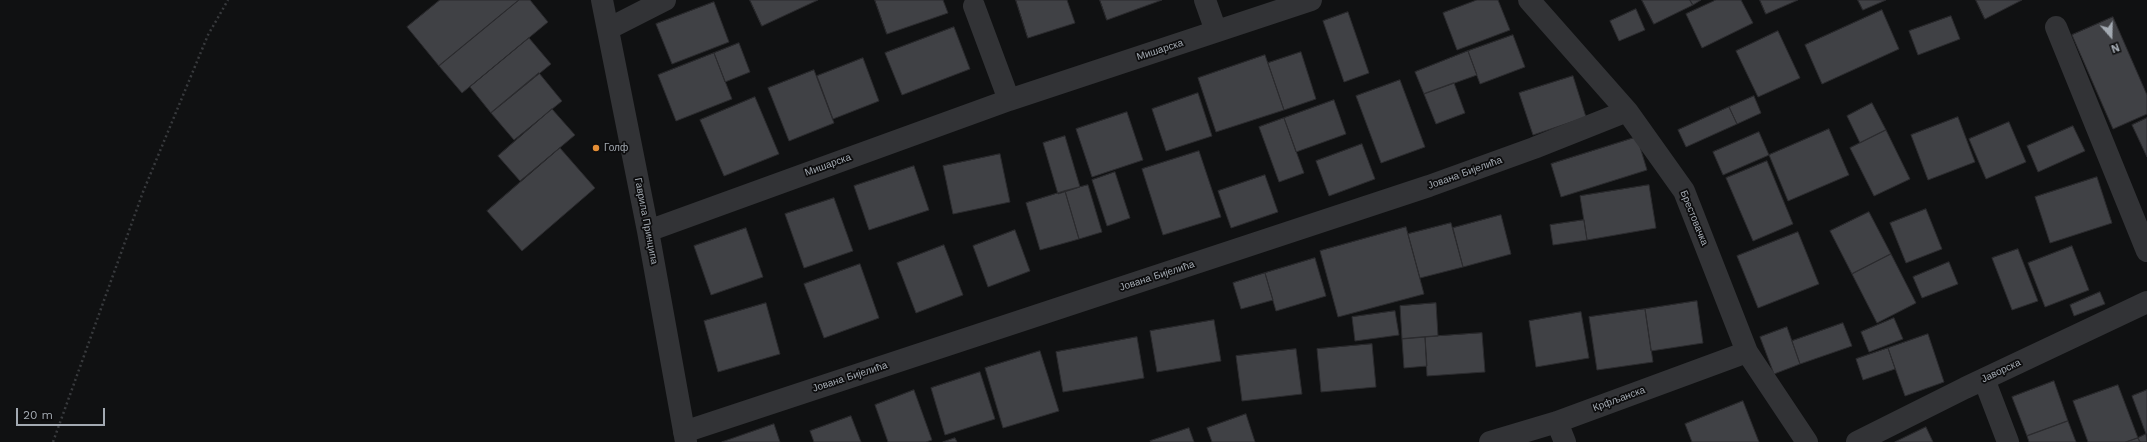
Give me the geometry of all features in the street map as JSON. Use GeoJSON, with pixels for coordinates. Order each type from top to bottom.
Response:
{"type":"FeatureCollection","features":[{"type":"Feature","properties":{"kind":"street","name":"Гаврила Принципа"},"geometry":{"type":"LineString","coordinates":[[602,0],[648,231],[685,437]]}},
{"type":"Feature","properties":{"kind":"street"},"geometry":{"type":"LineString","coordinates":[[608,29],[665,0]]}},
{"type":"Feature","properties":{"kind":"street"},"geometry":{"type":"LineString","coordinates":[[1205,0],[1216,31]]}},
{"type":"Feature","properties":{"kind":"street","name":"Мишарска"},"geometry":{"type":"LineString","coordinates":[[648,231],[1009,100],[1311,0]]}},
{"type":"Feature","properties":{"kind":"street","name":"Брестовачка"},"geometry":{"type":"LineString","coordinates":[[1529,0],[1553,25],[1627,111],[1684,191],[1747,352],[1806,442]]}},
{"type":"Feature","properties":{"kind":"street"},"geometry":{"type":"LineString","coordinates":[[974,6],[1009,100]]}},
{"type":"Feature","properties":{"kind":"street"},"geometry":{"type":"LineString","coordinates":[[2056,27],[2147,251]]}},
{"type":"Feature","properties":{"kind":"street","name":"Јована Бијелића"},"geometry":{"type":"LineString","coordinates":[[685,437],[1429,186],[1534,148],[1627,111]]}},
{"type":"Feature","properties":{"kind":"street","name":"Јаворска"},"geometry":{"type":"LineString","coordinates":[[1857,442],[1984,379],[2147,302]]}},
{"type":"Feature","properties":{"kind":"street","name":"Крфљанска"},"geometry":{"type":"LineString","coordinates":[[1490,442],[1556,422],[1747,352]]}},
{"type":"Feature","properties":{"kind":"street"},"geometry":{"type":"LineString","coordinates":[[1984,379],[2008,442]]}},
{"type":"Feature","properties":{"kind":"street"},"geometry":{"type":"LineString","coordinates":[[1556,422],[1565,442]]}},
{"type":"Feature","properties":{"kind":"path"},"geometry":{"type":"LineString","coordinates":[[53,442],[143,192],[208,35],[228,0]]}},
{"type":"Feature","properties":{"kind":"building"},"geometry":{"type":"Polygon","coordinates":[[[440,0],[519,0],[439,66],[407,27],[440,0]]]}},
{"type":"Feature","properties":{"kind":"building"},"geometry":{"type":"Polygon","coordinates":[[[519,0],[530,0],[548,22],[462,93],[439,66],[519,0]]]}},
{"type":"Feature","properties":{"kind":"building"},"geometry":{"type":"Polygon","coordinates":[[[750,0],[818,0],[762,26],[750,0]]]}},
{"type":"Feature","properties":{"kind":"building"},"geometry":{"type":"Polygon","coordinates":[[[875,0],[943,0],[948,13],[887,34],[875,0]]]}},
{"type":"Feature","properties":{"kind":"building"},"geometry":{"type":"Polygon","coordinates":[[[1016,0],[1067,0],[1075,23],[1028,38],[1016,0]]]}},
{"type":"Feature","properties":{"kind":"building"},"geometry":{"type":"Polygon","coordinates":[[[1100,0],[1162,0],[1107,20],[1100,0]]]}},
{"type":"Feature","properties":{"kind":"building"},"geometry":{"type":"Polygon","coordinates":[[[1477,0],[1498,0],[1510,30],[1457,50],[1443,13],[1477,0]]]}},
{"type":"Feature","properties":{"kind":"building"},"geometry":{"type":"Polygon","coordinates":[[[1642,0],[1690,0],[1693,5],[1654,24],[1642,0]]]}},
{"type":"Feature","properties":{"kind":"building"},"geometry":{"type":"Polygon","coordinates":[[[1690,0],[1701,0],[1693,5],[1690,0]]]}},
{"type":"Feature","properties":{"kind":"building"},"geometry":{"type":"Polygon","coordinates":[[[1716,0],[1741,0],[1753,23],[1702,48],[1686,14],[1716,0]]]}},
{"type":"Feature","properties":{"kind":"building"},"geometry":{"type":"Polygon","coordinates":[[[1760,0],[1798,0],[1766,14],[1760,0]]]}},
{"type":"Feature","properties":{"kind":"building"},"geometry":{"type":"Polygon","coordinates":[[[1858,0],[1886,0],[1863,10],[1858,0]]]}},
{"type":"Feature","properties":{"kind":"building"},"geometry":{"type":"Polygon","coordinates":[[[1976,0],[2022,0],[1985,19],[1976,0]]]}},
{"type":"Feature","properties":{"kind":"building"},"geometry":{"type":"Polygon","coordinates":[[[714,2],[729,42],[672,64],[656,24],[714,2]]]}},
{"type":"Feature","properties":{"kind":"building"},"geometry":{"type":"Polygon","coordinates":[[[1636,9],[1645,30],[1619,41],[1610,21],[1636,9]]]}},
{"type":"Feature","properties":{"kind":"building"},"geometry":{"type":"Polygon","coordinates":[[[1882,10],[1899,49],[1822,84],[1805,45],[1882,10]]]}},
{"type":"Feature","properties":{"kind":"building"},"geometry":{"type":"Polygon","coordinates":[[[1348,12],[1369,73],[1344,82],[1323,21],[1348,12]]]}},
{"type":"Feature","properties":{"kind":"building"},"geometry":{"type":"Polygon","coordinates":[[[1951,16],[1960,39],[1918,55],[1909,31],[1951,16]]]}},
{"type":"Feature","properties":{"kind":"building"},"geometry":{"type":"Polygon","coordinates":[[[2113,17],[2147,95],[2147,114],[2113,129],[2072,35],[2113,17]]]}},
{"type":"Feature","properties":{"kind":"building"},"geometry":{"type":"Polygon","coordinates":[[[954,27],[970,69],[902,95],[885,53],[954,27]]]}},
{"type":"Feature","properties":{"kind":"building"},"geometry":{"type":"Polygon","coordinates":[[[1778,31],[1800,78],[1758,97],[1736,51],[1778,31]]]}},
{"type":"Feature","properties":{"kind":"building"},"geometry":{"type":"Polygon","coordinates":[[[1513,35],[1525,67],[1480,84],[1468,51],[1513,35]]]}},
{"type":"Feature","properties":{"kind":"building"},"geometry":{"type":"Polygon","coordinates":[[[529,38],[551,64],[491,113],[470,87],[529,38]]]}},
{"type":"Feature","properties":{"kind":"building"},"geometry":{"type":"Polygon","coordinates":[[[739,43],[750,72],[725,82],[714,53],[739,43]]]}},
{"type":"Feature","properties":{"kind":"building"},"geometry":{"type":"Polygon","coordinates":[[[1468,51],[1477,75],[1424,94],[1415,72],[1468,51]]]}},
{"type":"Feature","properties":{"kind":"building"},"geometry":{"type":"Polygon","coordinates":[[[1301,52],[1316,99],[1284,110],[1268,63],[1301,52]]]}},
{"type":"Feature","properties":{"kind":"building"},"geometry":{"type":"Polygon","coordinates":[[[714,53],[732,99],[676,121],[658,75],[714,53]]]}},
{"type":"Feature","properties":{"kind":"building"},"geometry":{"type":"Polygon","coordinates":[[[1265,55],[1284,110],[1216,132],[1198,78],[1265,55]]]}},
{"type":"Feature","properties":{"kind":"building"},"geometry":{"type":"Polygon","coordinates":[[[863,58],[879,101],[833,119],[817,76],[863,58]]]}},
{"type":"Feature","properties":{"kind":"building"},"geometry":{"type":"Polygon","coordinates":[[[814,70],[834,123],[789,141],[768,88],[814,70]]]}},
{"type":"Feature","properties":{"kind":"building"},"geometry":{"type":"Polygon","coordinates":[[[539,73],[562,101],[514,140],[491,113],[539,73]]]}},
{"type":"Feature","properties":{"kind":"building"},"geometry":{"type":"Polygon","coordinates":[[[1573,76],[1586,117],[1533,135],[1519,93],[1573,76]]]}},
{"type":"Feature","properties":{"kind":"building"},"geometry":{"type":"Polygon","coordinates":[[[1400,80],[1425,147],[1381,163],[1356,96],[1400,80]]]}},
{"type":"Feature","properties":{"kind":"building"},"geometry":{"type":"Polygon","coordinates":[[[1454,83],[1465,113],[1436,124],[1424,94],[1454,83]]]}},
{"type":"Feature","properties":{"kind":"building"},"geometry":{"type":"Polygon","coordinates":[[[1198,93],[1212,136],[1166,151],[1152,109],[1198,93]]]}},
{"type":"Feature","properties":{"kind":"building"},"geometry":{"type":"Polygon","coordinates":[[[1754,96],[1761,113],[1737,124],[1729,107],[1754,96]]]}},
{"type":"Feature","properties":{"kind":"building"},"geometry":{"type":"Polygon","coordinates":[[[755,97],[779,154],[724,176],[700,120],[755,97]]]}},
{"type":"Feature","properties":{"kind":"building"},"geometry":{"type":"Polygon","coordinates":[[[1334,100],[1346,134],[1296,152],[1284,118],[1334,100]]]}},
{"type":"Feature","properties":{"kind":"building"},"geometry":{"type":"Polygon","coordinates":[[[1872,103],[1886,130],[1860,143],[1847,116],[1872,103]]]}},
{"type":"Feature","properties":{"kind":"building"},"geometry":{"type":"Polygon","coordinates":[[[1729,107],[1737,124],[1686,147],[1678,130],[1729,107]]]}},
{"type":"Feature","properties":{"kind":"building"},"geometry":{"type":"Polygon","coordinates":[[[552,109],[575,135],[520,181],[498,156],[552,109]]]}},
{"type":"Feature","properties":{"kind":"building"},"geometry":{"type":"Polygon","coordinates":[[[1127,112],[1143,160],[1092,177],[1076,129],[1127,112]]]}},
{"type":"Feature","properties":{"kind":"building"},"geometry":{"type":"Polygon","coordinates":[[[1958,117],[1975,162],[1928,180],[1911,135],[1958,117]]]}},
{"type":"Feature","properties":{"kind":"building"},"geometry":{"type":"Polygon","coordinates":[[[1284,118],[1304,173],[1279,182],[1259,127],[1284,118]]]}},
{"type":"Feature","properties":{"kind":"building"},"geometry":{"type":"Polygon","coordinates":[[[2147,118],[2147,157],[2132,125],[2147,118]]]}},
{"type":"Feature","properties":{"kind":"building"},"geometry":{"type":"Polygon","coordinates":[[[2009,122],[2026,162],[1986,179],[1969,139],[2009,122]]]}},
{"type":"Feature","properties":{"kind":"building"},"geometry":{"type":"Polygon","coordinates":[[[2073,126],[2085,151],[2038,172],[2027,146],[2073,126]]]}},
{"type":"Feature","properties":{"kind":"building"},"geometry":{"type":"Polygon","coordinates":[[[1829,129],[1849,175],[1788,201],[1769,155],[1829,129]]]}},
{"type":"Feature","properties":{"kind":"building"},"geometry":{"type":"Polygon","coordinates":[[[1886,130],[1910,179],[1874,196],[1850,148],[1886,130]]]}},
{"type":"Feature","properties":{"kind":"building"},"geometry":{"type":"Polygon","coordinates":[[[1759,132],[1769,155],[1723,175],[1713,152],[1759,132]]]}},
{"type":"Feature","properties":{"kind":"building"},"geometry":{"type":"Polygon","coordinates":[[[1065,136],[1080,187],[1058,194],[1043,143],[1065,136]]]}},
{"type":"Feature","properties":{"kind":"building"},"geometry":{"type":"Polygon","coordinates":[[[1637,137],[1647,170],[1561,197],[1551,164],[1637,137]]]}},
{"type":"Feature","properties":{"kind":"building"},"geometry":{"type":"Polygon","coordinates":[[[1362,144],[1375,179],[1329,196],[1316,161],[1362,144]]]}},
{"type":"Feature","properties":{"kind":"building"},"geometry":{"type":"Polygon","coordinates":[[[560,148],[595,188],[522,251],[487,211],[560,148]]]}},
{"type":"Feature","properties":{"kind":"building"},"geometry":{"type":"Polygon","coordinates":[[[1199,151],[1221,217],[1163,235],[1142,169],[1199,151]]]}},
{"type":"Feature","properties":{"kind":"building"},"geometry":{"type":"Polygon","coordinates":[[[1000,154],[1010,202],[953,214],[943,166],[1000,154]]]}},
{"type":"Feature","properties":{"kind":"building"},"geometry":{"type":"Polygon","coordinates":[[[1767,161],[1793,224],[1753,241],[1726,178],[1767,161]]]}},
{"type":"Feature","properties":{"kind":"building"},"geometry":{"type":"Polygon","coordinates":[[[914,166],[929,210],[869,230],[854,186],[914,166]]]}},
{"type":"Feature","properties":{"kind":"building"},"geometry":{"type":"Polygon","coordinates":[[[1115,172],[1130,218],[1107,226],[1092,180],[1115,172]]]}},
{"type":"Feature","properties":{"kind":"building"},"geometry":{"type":"Polygon","coordinates":[[[1265,175],[1278,212],[1231,228],[1218,191],[1265,175]]]}},
{"type":"Feature","properties":{"kind":"building"},"geometry":{"type":"Polygon","coordinates":[[[2097,177],[2112,223],[2050,243],[2035,197],[2097,177]]]}},
{"type":"Feature","properties":{"kind":"building"},"geometry":{"type":"Polygon","coordinates":[[[1088,185],[1102,232],[1079,239],[1065,191],[1088,185]]]}},
{"type":"Feature","properties":{"kind":"building"},"geometry":{"type":"Polygon","coordinates":[[[1649,185],[1656,228],[1587,240],[1580,196],[1649,185]]]}},
{"type":"Feature","properties":{"kind":"building"},"geometry":{"type":"Polygon","coordinates":[[[1065,191],[1079,239],[1040,250],[1026,203],[1065,191]]]}},
{"type":"Feature","properties":{"kind":"building"},"geometry":{"type":"Polygon","coordinates":[[[834,198],[853,251],[804,268],[785,214],[834,198]]]}},
{"type":"Feature","properties":{"kind":"building"},"geometry":{"type":"Polygon","coordinates":[[[1926,209],[1942,249],[1906,263],[1890,223],[1926,209]]]}},
{"type":"Feature","properties":{"kind":"building"},"geometry":{"type":"Polygon","coordinates":[[[1869,212],[1891,254],[1852,274],[1830,231],[1869,212]]]}},
{"type":"Feature","properties":{"kind":"building"},"geometry":{"type":"Polygon","coordinates":[[[1501,215],[1511,254],[1463,267],[1453,228],[1501,215]]]}},
{"type":"Feature","properties":{"kind":"building"},"geometry":{"type":"Polygon","coordinates":[[[1584,220],[1587,240],[1553,245],[1550,225],[1584,220]]]}},
{"type":"Feature","properties":{"kind":"building"},"geometry":{"type":"Polygon","coordinates":[[[1451,223],[1463,267],[1420,278],[1408,234],[1451,223]]]}},
{"type":"Feature","properties":{"kind":"building"},"geometry":{"type":"Polygon","coordinates":[[[1406,227],[1424,294],[1338,317],[1320,251],[1406,227]]]}},
{"type":"Feature","properties":{"kind":"building"},"geometry":{"type":"Polygon","coordinates":[[[746,228],[763,277],[711,295],[694,246],[746,228]]]}},
{"type":"Feature","properties":{"kind":"building"},"geometry":{"type":"Polygon","coordinates":[[[1015,230],[1030,271],[988,287],[973,246],[1015,230]]]}},
{"type":"Feature","properties":{"kind":"building"},"geometry":{"type":"Polygon","coordinates":[[[1798,232],[1819,284],[1758,308],[1737,256],[1798,232]]]}},
{"type":"Feature","properties":{"kind":"building"},"geometry":{"type":"Polygon","coordinates":[[[944,245],[963,295],[916,313],[897,263],[944,245]]]}},
{"type":"Feature","properties":{"kind":"building"},"geometry":{"type":"Polygon","coordinates":[[[2072,246],[2089,290],[2045,307],[2028,263],[2072,246]]]}},
{"type":"Feature","properties":{"kind":"building"},"geometry":{"type":"Polygon","coordinates":[[[2018,249],[2038,301],[2012,310],[1992,258],[2018,249]]]}},
{"type":"Feature","properties":{"kind":"building"},"geometry":{"type":"Polygon","coordinates":[[[1891,254],[1916,303],[1877,323],[1852,274],[1891,254]]]}},
{"type":"Feature","properties":{"kind":"building"},"geometry":{"type":"Polygon","coordinates":[[[1315,258],[1326,296],[1276,311],[1265,273],[1315,258]]]}},
{"type":"Feature","properties":{"kind":"building"},"geometry":{"type":"Polygon","coordinates":[[[1949,262],[1958,284],[1922,298],[1913,277],[1949,262]]]}},
{"type":"Feature","properties":{"kind":"building"},"geometry":{"type":"Polygon","coordinates":[[[860,264],[879,318],[824,338],[804,284],[860,264]]]}},
{"type":"Feature","properties":{"kind":"building"},"geometry":{"type":"Polygon","coordinates":[[[1265,273],[1273,300],[1241,309],[1233,283],[1265,273]]]}},
{"type":"Feature","properties":{"kind":"building"},"geometry":{"type":"Polygon","coordinates":[[[2100,292],[2105,304],[2074,316],[2070,305],[2100,292]]]}},
{"type":"Feature","properties":{"kind":"building"},"geometry":{"type":"Polygon","coordinates":[[[1697,301],[1703,343],[1651,351],[1645,309],[1697,301]]]}},
{"type":"Feature","properties":{"kind":"building"},"geometry":{"type":"Polygon","coordinates":[[[766,303],[780,354],[718,372],[704,321],[766,303]]]}},
{"type":"Feature","properties":{"kind":"building"},"geometry":{"type":"Polygon","coordinates":[[[1436,303],[1438,336],[1402,339],[1400,306],[1436,303]]]}},
{"type":"Feature","properties":{"kind":"building"},"geometry":{"type":"Polygon","coordinates":[[[1645,309],[1653,362],[1597,370],[1589,317],[1645,309]]]}},
{"type":"Feature","properties":{"kind":"building"},"geometry":{"type":"Polygon","coordinates":[[[1395,311],[1399,335],[1355,341],[1352,317],[1395,311]]]}},
{"type":"Feature","properties":{"kind":"building"},"geometry":{"type":"Polygon","coordinates":[[[1581,312],[1589,358],[1536,367],[1529,321],[1581,312]]]}},
{"type":"Feature","properties":{"kind":"building"},"geometry":{"type":"Polygon","coordinates":[[[1894,318],[1903,339],[1869,352],[1861,332],[1894,318]]]}},
{"type":"Feature","properties":{"kind":"building"},"geometry":{"type":"Polygon","coordinates":[[[1214,320],[1221,361],[1157,372],[1150,331],[1214,320]]]}},
{"type":"Feature","properties":{"kind":"building"},"geometry":{"type":"Polygon","coordinates":[[[1843,323],[1852,346],[1800,364],[1792,341],[1843,323]]]}},
{"type":"Feature","properties":{"kind":"building"},"geometry":{"type":"Polygon","coordinates":[[[1787,327],[1800,364],[1774,374],[1760,337],[1787,327]]]}},
{"type":"Feature","properties":{"kind":"building"},"geometry":{"type":"Polygon","coordinates":[[[1482,333],[1485,372],[1427,376],[1425,337],[1482,333]]]}},
{"type":"Feature","properties":{"kind":"building"},"geometry":{"type":"Polygon","coordinates":[[[1928,334],[1944,382],[1905,396],[1888,348],[1928,334]]]}},
{"type":"Feature","properties":{"kind":"building"},"geometry":{"type":"Polygon","coordinates":[[[1137,337],[1144,378],[1063,392],[1056,352],[1137,337]]]}},
{"type":"Feature","properties":{"kind":"building"},"geometry":{"type":"Polygon","coordinates":[[[1425,337],[1427,366],[1404,368],[1402,339],[1425,337]]]}},
{"type":"Feature","properties":{"kind":"building"},"geometry":{"type":"Polygon","coordinates":[[[1372,344],[1376,387],[1321,392],[1317,349],[1372,344]]]}},
{"type":"Feature","properties":{"kind":"building"},"geometry":{"type":"Polygon","coordinates":[[[1888,348],[1895,369],[1863,380],[1856,359],[1888,348]]]}},
{"type":"Feature","properties":{"kind":"building"},"geometry":{"type":"Polygon","coordinates":[[[1296,349],[1302,394],[1242,401],[1236,356],[1296,349]]]}},
{"type":"Feature","properties":{"kind":"building"},"geometry":{"type":"Polygon","coordinates":[[[1040,351],[1059,411],[1003,428],[985,368],[1040,351]]]}},
{"type":"Feature","properties":{"kind":"building"},"geometry":{"type":"Polygon","coordinates":[[[980,372],[995,419],[945,435],[931,388],[980,372]]]}},
{"type":"Feature","properties":{"kind":"building"},"geometry":{"type":"Polygon","coordinates":[[[2054,381],[2068,421],[2027,436],[2012,397],[2054,381]]]}},
{"type":"Feature","properties":{"kind":"building"},"geometry":{"type":"Polygon","coordinates":[[[2118,385],[2138,438],[2126,442],[2088,442],[2073,401],[2118,385]]]}},
{"type":"Feature","properties":{"kind":"building"},"geometry":{"type":"Polygon","coordinates":[[[914,390],[932,440],[926,442],[888,442],[875,405],[914,390]]]}},
{"type":"Feature","properties":{"kind":"building"},"geometry":{"type":"Polygon","coordinates":[[[2147,390],[2147,434],[2146,434],[2132,396],[2147,390]]]}},
{"type":"Feature","properties":{"kind":"building"},"geometry":{"type":"Polygon","coordinates":[[[1743,401],[1759,442],[1692,442],[1685,424],[1743,401]]]}},
{"type":"Feature","properties":{"kind":"building"},"geometry":{"type":"Polygon","coordinates":[[[1246,414],[1255,442],[1212,442],[1207,428],[1246,414]]]}},
{"type":"Feature","properties":{"kind":"building"},"geometry":{"type":"Polygon","coordinates":[[[851,416],[861,442],[814,442],[810,431],[851,416]]]}},
{"type":"Feature","properties":{"kind":"building"},"geometry":{"type":"Polygon","coordinates":[[[2068,421],[2076,442],[2029,442],[2027,436],[2068,421]]]}},
{"type":"Feature","properties":{"kind":"building"},"geometry":{"type":"Polygon","coordinates":[[[774,424],[780,442],[722,442],[774,424]]]}},
{"type":"Feature","properties":{"kind":"building"},"geometry":{"type":"Polygon","coordinates":[[[1926,427],[1933,442],[1895,442],[1926,427]]]}},
{"type":"Feature","properties":{"kind":"building"},"geometry":{"type":"Polygon","coordinates":[[[1189,428],[1194,442],[1150,441],[1189,428]]]}},
{"type":"Feature","properties":{"kind":"building"},"geometry":{"type":"Polygon","coordinates":[[[2146,434],[2147,442],[2140,442],[2138,438],[2146,434]]]}},
{"type":"Feature","properties":{"kind":"building"},"geometry":{"type":"Polygon","coordinates":[[[955,438],[957,442],[943,442],[955,438]]]}},
{"type":"Feature","properties":{"kind":"building"},"geometry":{"type":"Polygon","coordinates":[[[2138,438],[2140,442],[2126,442],[2138,438]]]}},
{"type":"Feature","properties":{"kind":"place","name":"Голф"},"geometry":{"type":"Point","coordinates":[596,148]}}]}
